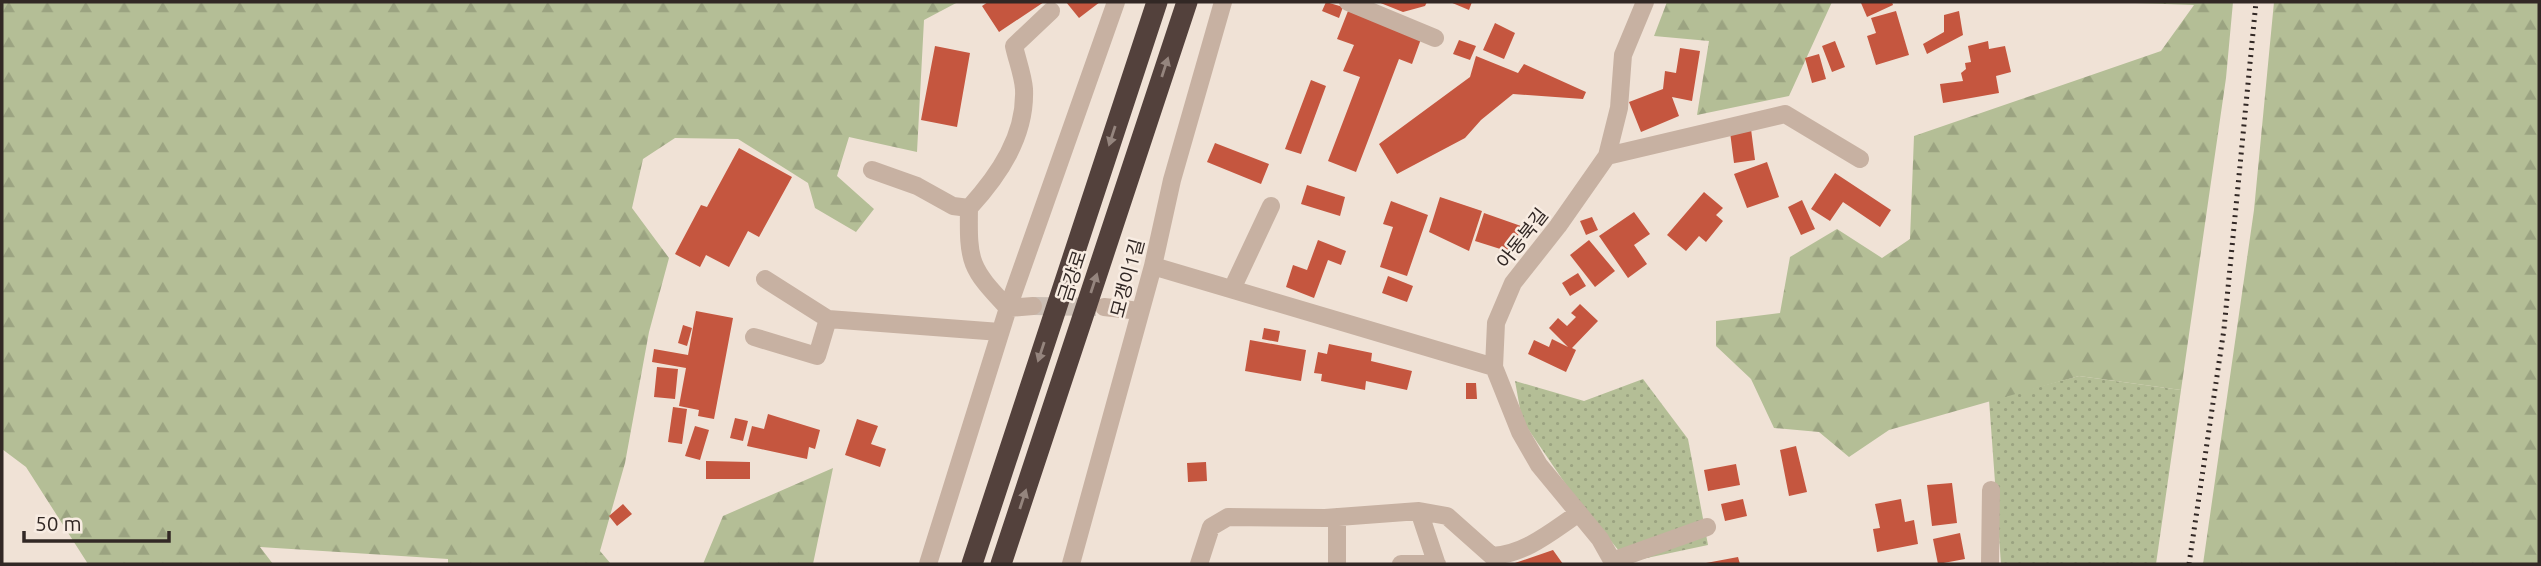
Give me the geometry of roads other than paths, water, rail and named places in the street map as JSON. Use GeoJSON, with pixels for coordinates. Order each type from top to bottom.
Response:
{"type":"FeatureCollection","features":[{"type":"Feature","properties":{"kind":"highway","name":"금강로"},"geometry":{"type":"LineString","coordinates":[[972,564],[1157,2]]}},
{"type":"Feature","properties":{"kind":"highway","name":"금강로"},"geometry":{"type":"LineString","coordinates":[[1001,564],[1186,2]]}},
{"type":"Feature","properties":{"kind":"street"},"geometry":{"type":"LineString","coordinates":[[928,564],[1008,308],[1116,2]]}},
{"type":"Feature","properties":{"kind":"street","name":"모갱이1길"},"geometry":{"type":"LineString","coordinates":[[1071,564],[1153,266],[1172,180],[1223,2]]}},
{"type":"Feature","properties":{"kind":"street"},"geometry":{"type":"LineString","coordinates":[[1348,2],[1435,38]]}},
{"type":"Feature","properties":{"kind":"street","name":"아동북길"},"geometry":{"type":"LineString","coordinates":[[1613,562],[1579,513],[1553,485],[1526,443],[1494,367],[1496,323],[1513,283],[1559,226],[1607,156],[1619,108],[1623,55],[1645,2]]}},
{"type":"Feature","properties":{"kind":"street"},"geometry":{"type":"LineString","coordinates":[[1008,308],[982,281],[968,253],[969,208],[992,183],[1008,156],[1023,117],[1024,87],[1014,46],[1051,10]]}},
{"type":"Feature","properties":{"kind":"street"},"geometry":{"type":"LineString","coordinates":[[1607,156],[1785,114],[1860,159]]}},
{"type":"Feature","properties":{"kind":"street"},"geometry":{"type":"LineString","coordinates":[[872,170],[917,186],[953,206],[969,208]]}},
{"type":"Feature","properties":{"kind":"street"},"geometry":{"type":"LineString","coordinates":[[1232,289],[1271,206]]}},
{"type":"Feature","properties":{"kind":"street"},"geometry":{"type":"LineString","coordinates":[[1153,266],[1494,367]]}},
{"type":"Feature","properties":{"kind":"street"},"geometry":{"type":"LineString","coordinates":[[765,279],[828,319],[1000,332]]}},
{"type":"Feature","properties":{"kind":"street"},"geometry":{"type":"LineString","coordinates":[[1008,308],[1033,306]]}},
{"type":"Feature","properties":{"kind":"street"},"geometry":{"type":"LineString","coordinates":[[1104,307],[1140,311]]}},
{"type":"Feature","properties":{"kind":"street"},"geometry":{"type":"LineString","coordinates":[[754,337],[817,356],[828,319]]}},
{"type":"Feature","properties":{"kind":"street"},"geometry":{"type":"LineString","coordinates":[[1990,564],[1991,489]]}},
{"type":"Feature","properties":{"kind":"street"},"geometry":{"type":"LineString","coordinates":[[1199,564],[1211,527],[1228,517],[1337,517],[1419,511],[1447,516],[1492,556],[1511,555],[1579,513]]}},
{"type":"Feature","properties":{"kind":"street"},"geometry":{"type":"LineString","coordinates":[[1401,564],[1437,563],[1419,511]]}},
{"type":"Feature","properties":{"kind":"street"},"geometry":{"type":"LineString","coordinates":[[1337,517],[1337,564]]}},
{"type":"Feature","properties":{"kind":"street"},"geometry":{"type":"LineString","coordinates":[[1613,562],[1707,527]]}},
{"type":"Feature","properties":{"kind":"tunnel"},"geometry":{"type":"LineString","coordinates":[[1033,306],[1096,307]]}},
{"type":"Feature","properties":{"kind":"railway"},"geometry":{"type":"LineString","coordinates":[[2189,564],[2224,329],[2256,2]]}}]}
